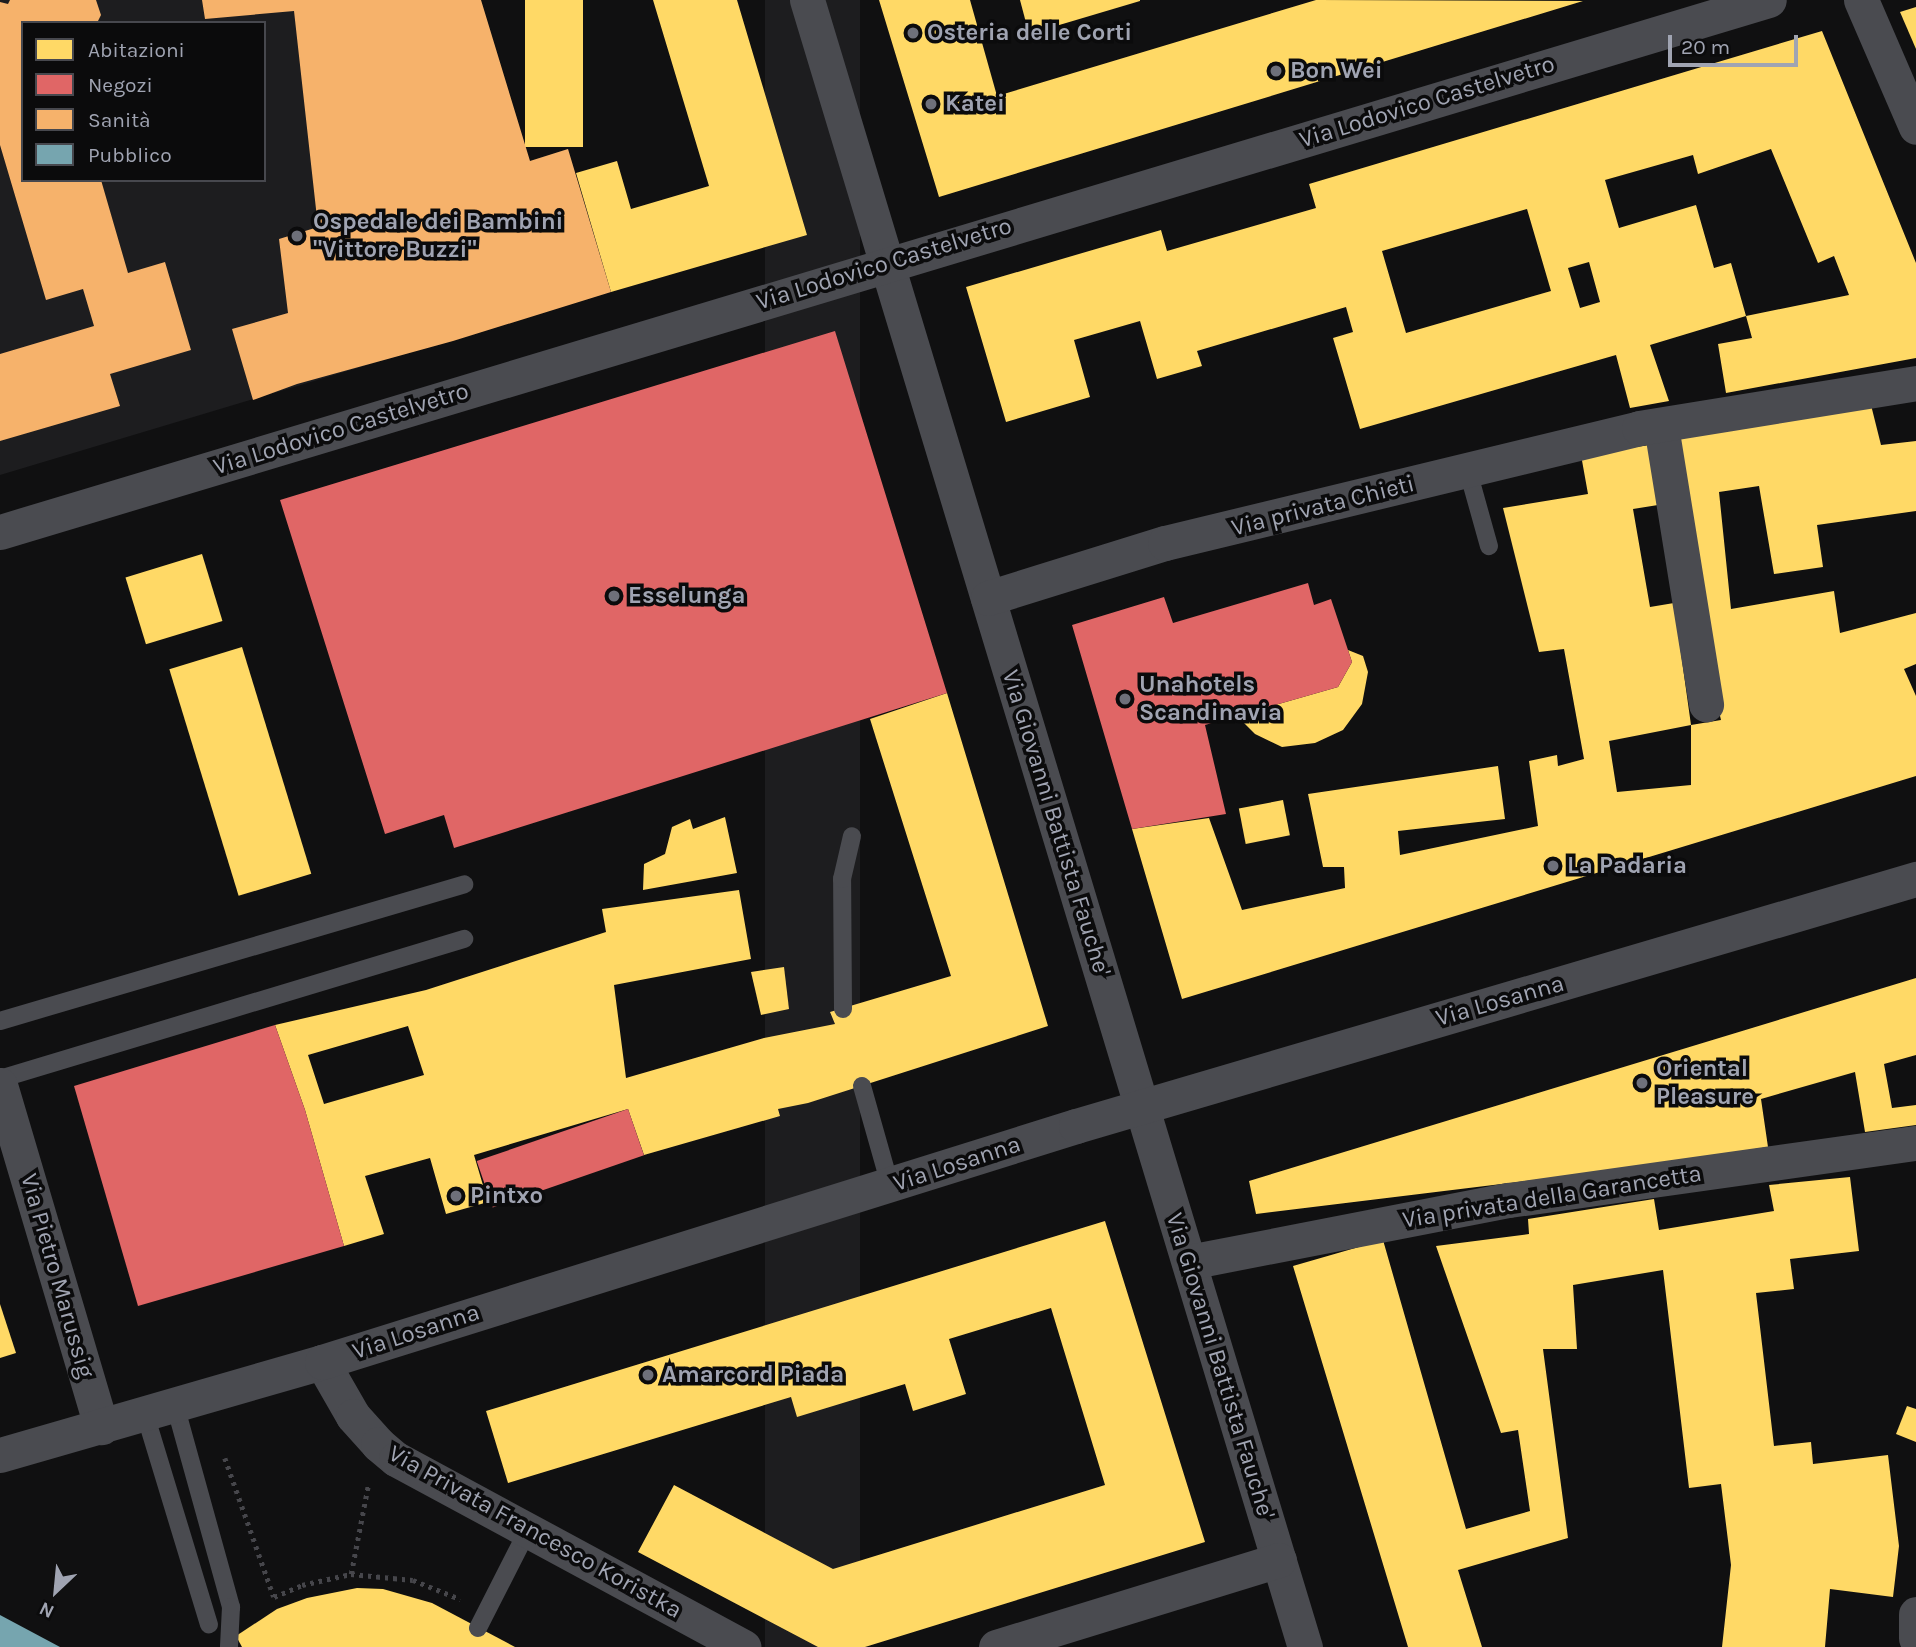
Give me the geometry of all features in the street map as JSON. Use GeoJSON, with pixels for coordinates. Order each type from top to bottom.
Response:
{"type":"FeatureCollection","features":[{"type":"Feature","properties":{"kind":"street","name":"Via Giovanni Battista Fauche'"},"geometry":{"type":"LineString","coordinates":[[807,0],[1305,1647]]}},
{"type":"Feature","properties":{"kind":"street","name":"Via Lodovico Castelvetro"},"geometry":{"type":"LineString","coordinates":[[0,532],[1769,0]]}},
{"type":"Feature","properties":{"kind":"street"},"geometry":{"type":"LineString","coordinates":[[1861,0],[1916,127]]}},
{"type":"Feature","properties":{"kind":"street","name":"Via privata Chieti"},"geometry":{"type":"LineString","coordinates":[[988,598],[1166,544],[1661,426],[1916,383]]}},
{"type":"Feature","properties":{"kind":"street"},"geometry":{"type":"LineString","coordinates":[[1661,426],[1706,704]]}},
{"type":"Feature","properties":{"kind":"street","name":"Via Losanna"},"geometry":{"type":"LineString","coordinates":[[0,1455],[322,1362],[1142,1107],[1916,879]]}},
{"type":"Feature","properties":{"kind":"street","name":"Via Pietro Marussig"},"geometry":{"type":"LineString","coordinates":[[0,1085],[102,1427]]}},
{"type":"Feature","properties":{"kind":"street","name":"Via privata della Garancetta"},"geometry":{"type":"LineString","coordinates":[[1189,1262],[1508,1200],[1916,1143]]}},
{"type":"Feature","properties":{"kind":"street","name":"Via Privata Francesco Koristka"},"geometry":{"type":"LineString","coordinates":[[322,1362],[353,1416],[378,1444],[396,1459],[743,1647]]}},
{"type":"Feature","properties":{"kind":"street"},"geometry":{"type":"LineString","coordinates":[[996,1647],[1279,1560]]}},
{"type":"Feature","properties":{"kind":"street"},"geometry":{"type":"LineString","coordinates":[[1916,1614],[1916,1638]]}},
{"type":"Feature","properties":{"kind":"lane"},"geometry":{"type":"LineString","coordinates":[[1468,471],[1489,546]]}},
{"type":"Feature","properties":{"kind":"lane"},"geometry":{"type":"LineString","coordinates":[[842,1009],[842,879],[852,836]]}},
{"type":"Feature","properties":{"kind":"lane"},"geometry":{"type":"LineString","coordinates":[[0,1021],[464,884]]}},
{"type":"Feature","properties":{"kind":"lane"},"geometry":{"type":"LineString","coordinates":[[0,1079],[464,939]]}},
{"type":"Feature","properties":{"kind":"lane"},"geometry":{"type":"LineString","coordinates":[[862,1086],[890,1185]]}},
{"type":"Feature","properties":{"kind":"lane"},"geometry":{"type":"LineString","coordinates":[[160,1409],[209,1624]]}},
{"type":"Feature","properties":{"kind":"lane"},"geometry":{"type":"LineString","coordinates":[[160,1409],[231,1607],[229,1647]]}},
{"type":"Feature","properties":{"kind":"lane"},"geometry":{"type":"LineString","coordinates":[[478,1628],[527,1530]]}},
{"type":"Feature","properties":{"kind":"path"},"geometry":{"type":"LineString","coordinates":[[225,1458],[274,1597],[302,1586],[351,1574],[413,1580],[486,1611]]}},
{"type":"Feature","properties":{"kind":"path"},"geometry":{"type":"LineString","coordinates":[[351,1574],[368,1486]]}},
{"type":"Feature","properties":{"kind":"shaded area","name":"Ospedale dei Bambini \"Vittore Buzzi\""},"geometry":{"type":"Polygon","coordinates":[[[0,0],[481,0],[530,161],[568,149],[611,292],[0,475],[0,0]]]}},
{"type":"Feature","properties":{"kind":"shaded area"},"geometry":{"type":"Polygon","coordinates":[[[765,0],[860,0],[860,1647],[765,1647],[765,0]]]}},
{"type":"Feature","properties":{"kind":"building: Abitazioni"},"geometry":{"type":"Polygon","coordinates":[[[525,0],[583,0],[583,147],[525,147],[525,0]]]}},
{"type":"Feature","properties":{"kind":"building: Abitazioni"},"geometry":{"type":"Polygon","coordinates":[[[653,0],[737,0],[807,235],[611,292],[576,173],[617,161],[631,209],[709,186],[653,0]]]}},
{"type":"Feature","properties":{"kind":"building: Abitazioni"},"geometry":{"type":"Polygon","coordinates":[[[879,0],[970,0],[997,96],[1316,0],[1583,1],[939,197],[879,0]]]}},
{"type":"Feature","properties":{"kind":"building: Abitazioni"},"geometry":{"type":"Polygon","coordinates":[[[1020,0],[1140,0],[1140,1],[1029,34],[1020,0]]]}},
{"type":"Feature","properties":{"kind":"building: Abitazioni"},"geometry":{"type":"Polygon","coordinates":[[[1916,7],[1916,49],[1900,12],[1916,7]]]}},
{"type":"Feature","properties":{"kind":"building: Abitazioni"},"geometry":{"type":"Polygon","coordinates":[[[1822,31],[1916,263],[1916,358],[1726,393],[1718,344],[1752,338],[1746,316],[1650,345],[1669,401],[1630,408],[1616,355],[1360,429],[1333,338],[1353,332],[1346,307],[1197,351],[1202,366],[1157,379],[1140,321],[1074,340],[1090,397],[1006,422],[966,287],[1161,230],[1167,251],[1316,208],[1309,184],[1822,31]],[[1771,149],[1698,174],[1693,155],[1605,180],[1619,228],[1696,205],[1714,268],[1731,263],[1746,316],[1849,295],[1834,256],[1818,263],[1771,149]],[[1527,209],[1382,251],[1406,333],[1551,291],[1527,209]],[[1589,262],[1568,268],[1580,308],[1600,302],[1589,262]]]}},
{"type":"Feature","properties":{"kind":"building: Abitazioni"},"geometry":{"type":"Polygon","coordinates":[[[1871,405],[1881,445],[1916,441],[1916,511],[1817,525],[1823,567],[1774,574],[1759,486],[1719,492],[1731,609],[1834,591],[1840,633],[1916,613],[1916,664],[1904,669],[1916,696],[1916,776],[1182,999],[1132,829],[1209,818],[1242,910],[1345,888],[1344,867],[1323,867],[1308,794],[1498,766],[1505,819],[1398,831],[1400,855],[1538,826],[1529,761],[1557,755],[1558,766],[1584,759],[1564,649],[1539,652],[1503,508],[1588,494],[1581,455],[1650,445],[1658,505],[1633,509],[1650,607],[1674,603],[1691,725],[1721,720],[1712,682],[1674,440],[1871,405]],[[1691,725],[1609,741],[1617,792],[1691,785],[1691,725]]]}},
{"type":"Feature","properties":{"kind":"building: Abitazioni"},"geometry":{"type":"Polygon","coordinates":[[[202,554],[222,621],[146,644],[125,577],[202,554]]]}},
{"type":"Feature","properties":{"kind":"building: Abitazioni"},"geometry":{"type":"Polygon","coordinates":[[[242,647],[311,874],[239,896],[169,669],[242,647]]]}},
{"type":"Feature","properties":{"kind":"building: Abitazioni"},"geometry":{"type":"Polygon","coordinates":[[[1348,650],[1363,656],[1368,672],[1362,704],[1343,730],[1315,743],[1282,747],[1255,734],[1237,716],[1338,687],[1352,662],[1348,650]]]}},
{"type":"Feature","properties":{"kind":"building: Abitazioni"},"geometry":{"type":"Polygon","coordinates":[[[947,693],[1048,1026],[808,1103],[778,1109],[780,1116],[644,1155],[628,1109],[474,1155],[488,1202],[446,1214],[430,1158],[365,1176],[384,1234],[344,1246],[305,1110],[275,1025],[426,990],[606,932],[602,909],[739,890],[751,959],[614,985],[626,1078],[764,1038],[835,1024],[830,1012],[951,976],[870,719],[947,693]],[[408,1026],[308,1055],[324,1104],[424,1075],[408,1026]]]}},
{"type":"Feature","properties":{"kind":"building: Abitazioni"},"geometry":{"type":"Polygon","coordinates":[[[1283,800],[1290,835],[1246,844],[1239,809],[1283,800]]]}},
{"type":"Feature","properties":{"kind":"building: Abitazioni"},"geometry":{"type":"Polygon","coordinates":[[[725,817],[737,873],[643,890],[644,864],[665,854],[672,827],[690,819],[693,829],[725,817]]]}},
{"type":"Feature","properties":{"kind":"building: Abitazioni"},"geometry":{"type":"Polygon","coordinates":[[[784,967],[789,1009],[761,1015],[751,972],[784,967]]]}},
{"type":"Feature","properties":{"kind":"building: Abitazioni"},"geometry":{"type":"Polygon","coordinates":[[[1916,978],[1916,1055],[1884,1064],[1892,1108],[1916,1105],[1916,1125],[1865,1132],[1855,1072],[1761,1099],[1768,1147],[1609,1171],[1256,1214],[1249,1181],[1916,978]]]}},
{"type":"Feature","properties":{"kind":"building: Abitazioni"},"geometry":{"type":"Polygon","coordinates":[[[1850,1177],[1859,1251],[1790,1259],[1794,1289],[1756,1293],[1774,1446],[1811,1442],[1813,1464],[1888,1455],[1899,1546],[1893,1597],[1830,1589],[1825,1647],[1722,1647],[1731,1565],[1721,1484],[1689,1488],[1663,1270],[1573,1285],[1577,1349],[1543,1349],[1568,1538],[1458,1570],[1482,1647],[1408,1647],[1293,1266],[1383,1240],[1466,1529],[1530,1511],[1518,1430],[1501,1433],[1436,1246],[1529,1234],[1528,1219],[1654,1199],[1659,1230],[1774,1211],[1769,1185],[1850,1177]]]}},
{"type":"Feature","properties":{"kind":"building: Abitazioni"},"geometry":{"type":"Polygon","coordinates":[[[1105,1221],[1205,1542],[865,1647],[818,1647],[638,1552],[674,1485],[833,1569],[1105,1485],[1051,1308],[949,1339],[966,1394],[913,1411],[905,1384],[797,1417],[791,1397],[508,1483],[486,1411],[1105,1221]]]}},
{"type":"Feature","properties":{"kind":"building: Abitazioni"},"geometry":{"type":"Polygon","coordinates":[[[0,1304],[16,1353],[0,1358],[0,1304]]]}},
{"type":"Feature","properties":{"kind":"building: Abitazioni"},"geometry":{"type":"Polygon","coordinates":[[[1907,1406],[1916,1409],[1916,1442],[1896,1434],[1907,1406]]]}},
{"type":"Feature","properties":{"kind":"building: Abitazioni"},"geometry":{"type":"Polygon","coordinates":[[[357,1588],[383,1589],[432,1603],[515,1647],[242,1647],[236,1636],[277,1609],[307,1598],[357,1588]]]}},
{"type":"Feature","properties":{"kind":"building: Negozi","name":"Esselunga"},"geometry":{"type":"Polygon","coordinates":[[[835,331],[947,693],[454,848],[444,815],[385,834],[280,500],[835,331]]]}},
{"type":"Feature","properties":{"kind":"building: Negozi"},"geometry":{"type":"Polygon","coordinates":[[[1308,583],[1314,605],[1331,599],[1352,662],[1338,687],[1205,725],[1226,814],[1132,829],[1072,625],[1164,597],[1173,623],[1308,583]]]}},
{"type":"Feature","properties":{"kind":"building: Negozi"},"geometry":{"type":"Polygon","coordinates":[[[275,1025],[305,1110],[344,1246],[138,1306],[74,1086],[275,1025]]]}},
{"type":"Feature","properties":{"kind":"building: Negozi"},"geometry":{"type":"Polygon","coordinates":[[[628,1109],[644,1155],[493,1207],[477,1161],[628,1109]]]}},
{"type":"Feature","properties":{"kind":"building: Sanità"},"geometry":{"type":"Polygon","coordinates":[[[10,0],[96,0],[101,15],[98,21],[21,21],[21,182],[102,182],[128,273],[165,262],[191,350],[110,374],[120,406],[0,441],[0,354],[94,326],[83,289],[46,300],[0,145],[0,2],[8,4],[10,0]]]}},
{"type":"Feature","properties":{"kind":"building: Sanità"},"geometry":{"type":"Polygon","coordinates":[[[202,0],[481,0],[530,161],[568,149],[611,292],[453,341],[297,384],[253,400],[232,329],[288,313],[279,239],[318,227],[294,11],[205,19],[202,0]]]}},
{"type":"Feature","properties":{"kind":"building: Pubblico"},"geometry":{"type":"Polygon","coordinates":[[[0,1615],[60,1647],[0,1647],[0,1615]]]}},
{"type":"Feature","properties":{"kind":"place","name":"Osteria delle Corti"},"geometry":{"type":"Point","coordinates":[913,33]}},
{"type":"Feature","properties":{"kind":"place","name":"Bon Wei"},"geometry":{"type":"Point","coordinates":[1276,71]}},
{"type":"Feature","properties":{"kind":"place","name":"Katei"},"geometry":{"type":"Point","coordinates":[931,104]}},
{"type":"Feature","properties":{"kind":"place","name":"Ospedale dei Bambini \"Vittore Buzzi\""},"geometry":{"type":"Point","coordinates":[297,236]}},
{"type":"Feature","properties":{"kind":"place","name":"Esselunga"},"geometry":{"type":"Point","coordinates":[614,596]}},
{"type":"Feature","properties":{"kind":"place","name":"Unahotels Scandinavia"},"geometry":{"type":"Point","coordinates":[1125,699]}},
{"type":"Feature","properties":{"kind":"place","name":"La Padaria"},"geometry":{"type":"Point","coordinates":[1553,866]}},
{"type":"Feature","properties":{"kind":"place","name":"Oriental Pleasure"},"geometry":{"type":"Point","coordinates":[1642,1083]}},
{"type":"Feature","properties":{"kind":"place","name":"Pintxo"},"geometry":{"type":"Point","coordinates":[456,1196]}},
{"type":"Feature","properties":{"kind":"place","name":"Amarcord Piada"},"geometry":{"type":"Point","coordinates":[648,1375]}}]}
